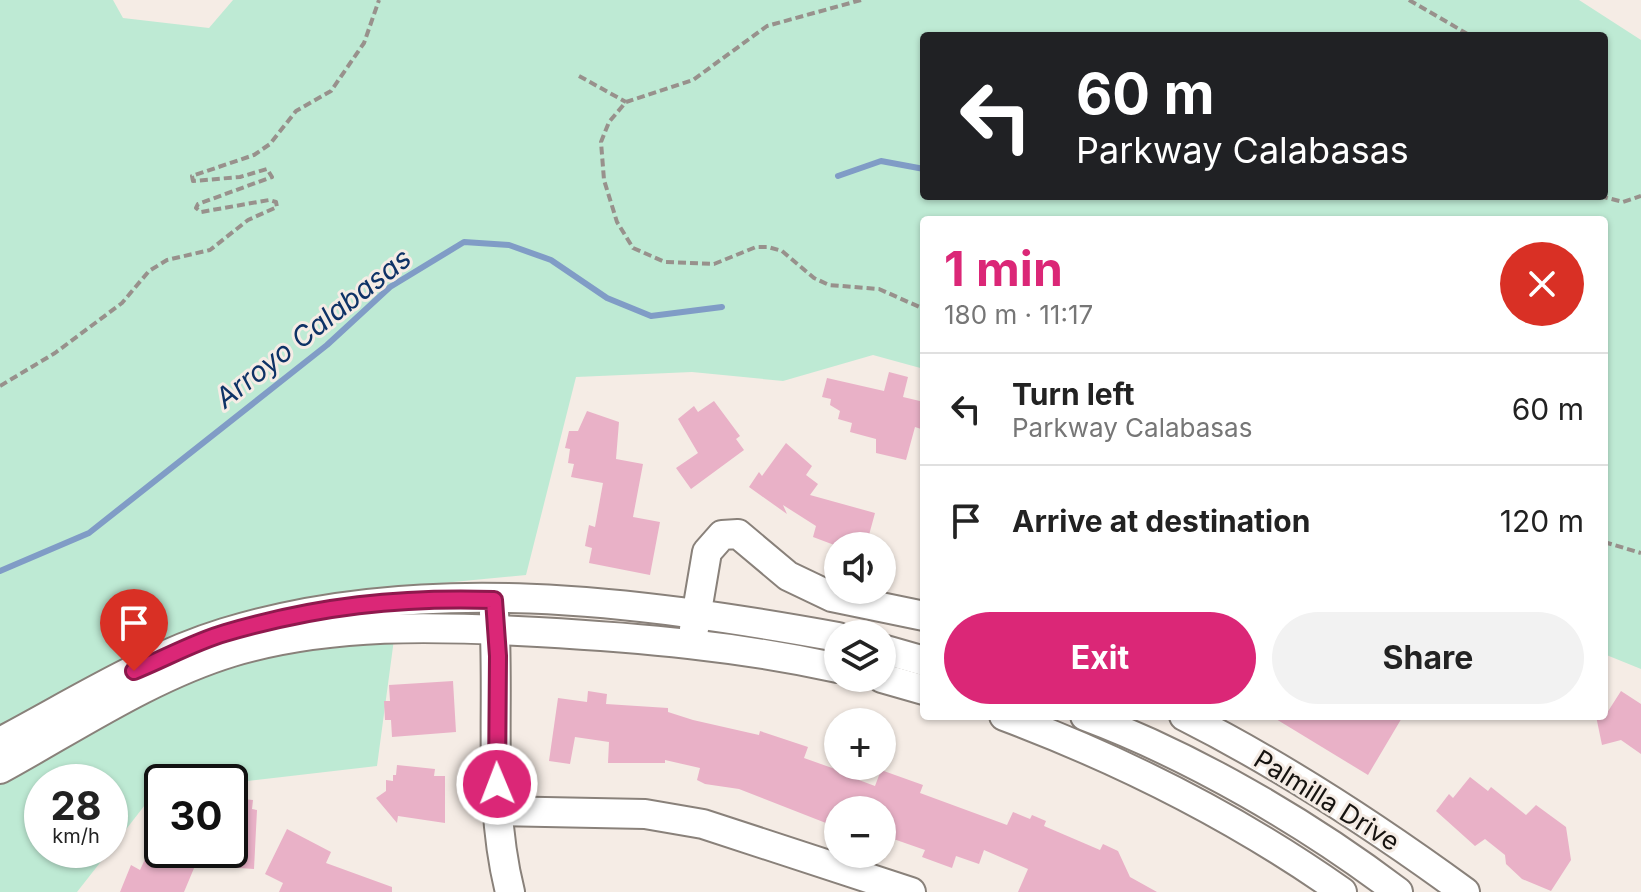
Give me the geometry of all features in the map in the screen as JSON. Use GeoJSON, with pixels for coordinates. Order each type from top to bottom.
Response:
{"type":"FeatureCollection","features":[{"type":"Feature","properties":{"kind":"street"},"geometry":{"type":"LineString","coordinates":[[692,641],[707,552],[722,535],[738,534],[788,576],[832,597],[920,615]]}},
{"type":"Feature","properties":{"kind":"street"},"geometry":{"type":"LineString","coordinates":[[0,742],[134,671],[222,634],[324,609],[417,598],[494,600],[697,612],[824,635]]}},
{"type":"Feature","properties":{"kind":"street"},"geometry":{"type":"LineString","coordinates":[[494,600],[498,811],[501,857],[510,892]]}},
{"type":"Feature","properties":{"kind":"street"},"geometry":{"type":"LineString","coordinates":[[0,769],[155,683],[231,652],[319,633],[399,628],[495,630],[692,641],[824,665]]}},
{"type":"Feature","properties":{"kind":"street"},"geometry":{"type":"LineString","coordinates":[[896,653],[920,660]]}},
{"type":"Feature","properties":{"kind":"street"},"geometry":{"type":"LineString","coordinates":[[896,682],[920,689]]}},
{"type":"Feature","properties":{"kind":"street"},"geometry":{"type":"LineString","coordinates":[[1014,720],[1123,765],[1199,803],[1252,833],[1342,892]]}},
{"type":"Feature","properties":{"kind":"street"},"geometry":{"type":"LineString","coordinates":[[1094,720],[1201,769],[1369,871],[1398,892]]}},
{"type":"Feature","properties":{"kind":"street","name":"Palmilla Drive"},"geometry":{"type":"LineString","coordinates":[[1191,720],[1371,825],[1465,892]]}},
{"type":"Feature","properties":{"kind":"street"},"geometry":{"type":"LineString","coordinates":[[498,811],[645,814],[703,824],[911,892]]}},
{"type":"Feature","properties":{"kind":"path"},"geometry":{"type":"LineString","coordinates":[[0,386],[55,353],[122,303],[149,271],[167,260],[210,250],[248,220],[277,207],[276,202],[269,200],[201,212],[196,208],[198,204],[272,177],[267,169],[240,177],[193,181],[192,176],[254,155],[270,144],[296,111],[331,91],[364,43],[379,0]]}},
{"type":"Feature","properties":{"kind":"path"},"geometry":{"type":"LineString","coordinates":[[861,0],[767,26],[693,80],[626,102],[609,122],[601,142],[604,180],[617,222],[633,248],[665,262],[698,266],[768,247],[782,251],[814,278],[829,285],[879,289],[920,307]]}},
{"type":"Feature","properties":{"kind":"path"},"geometry":{"type":"LineString","coordinates":[[1409,0],[1464,32]]}},
{"type":"Feature","properties":{"kind":"path"},"geometry":{"type":"LineString","coordinates":[[579,76],[626,102]]}},
{"type":"Feature","properties":{"kind":"path"},"geometry":{"type":"LineString","coordinates":[[1608,198],[1623,202],[1641,196]]}},
{"type":"Feature","properties":{"kind":"path"},"geometry":{"type":"LineString","coordinates":[[1608,543],[1641,553]]}},
{"type":"Feature","properties":{"kind":"green space"},"geometry":{"type":"Polygon","coordinates":[[[0,0],[113,0],[123,18],[209,28],[233,0],[1579,0],[1641,40],[1641,669],[1608,656],[1608,216],[920,216],[920,368],[873,355],[783,381],[692,372],[576,377],[526,575],[401,587],[377,766],[248,781],[248,764],[144,764],[144,806],[128,827],[128,764],[24,764],[24,868],[96,868],[77,892],[0,892],[0,0]]]}},
{"type":"Feature","properties":{"kind":"building"},"geometry":{"type":"Polygon","coordinates":[[[889,372],[908,377],[903,397],[920,401],[920,429],[915,427],[906,460],[876,453],[876,439],[850,432],[852,423],[838,419],[840,411],[830,405],[831,399],[822,397],[827,378],[884,391],[889,372]]]}},
{"type":"Feature","properties":{"kind":"building"},"geometry":{"type":"Polygon","coordinates":[[[714,401],[740,436],[736,439],[744,450],[691,489],[676,468],[698,453],[678,419],[694,406],[698,412],[714,401]]]}},
{"type":"Feature","properties":{"kind":"building"},"geometry":{"type":"Polygon","coordinates":[[[587,411],[619,422],[616,459],[643,464],[633,517],[660,522],[650,575],[589,563],[592,548],[585,546],[589,525],[595,527],[603,483],[571,477],[574,464],[568,463],[570,449],[565,448],[569,431],[578,431],[587,411]]]}},
{"type":"Feature","properties":{"kind":"building"},"geometry":{"type":"Polygon","coordinates":[[[786,443],[812,466],[806,475],[818,484],[810,495],[875,513],[870,532],[824,532],[824,541],[813,537],[816,526],[783,505],[787,514],[749,487],[759,472],[762,476],[786,443]]]}},
{"type":"Feature","properties":{"kind":"building"},"geometry":{"type":"Polygon","coordinates":[[[453,681],[456,732],[392,737],[391,720],[385,720],[384,701],[390,701],[389,685],[453,681]]]}},
{"type":"Feature","properties":{"kind":"building"},"geometry":{"type":"Polygon","coordinates":[[[588,691],[607,694],[606,704],[668,708],[668,712],[693,720],[759,735],[760,731],[808,747],[804,758],[824,765],[824,780],[859,780],[875,786],[877,780],[896,780],[896,775],[923,785],[920,793],[1007,825],[1013,812],[1030,819],[1032,815],[1046,821],[1044,826],[1100,850],[1103,844],[1118,851],[1130,877],[1157,892],[1018,892],[1028,869],[984,850],[979,864],[956,856],[952,868],[922,857],[925,850],[896,840],[896,796],[824,796],[824,822],[739,789],[705,784],[697,780],[700,768],[665,760],[665,763],[608,763],[609,742],[575,737],[570,764],[549,761],[558,698],[587,702],[588,691]]]}},
{"type":"Feature","properties":{"kind":"building"},"geometry":{"type":"Polygon","coordinates":[[[1621,691],[1641,704],[1641,754],[1621,740],[1602,745],[1597,720],[1608,720],[1608,711],[1621,691]]]}},
{"type":"Feature","properties":{"kind":"building"},"geometry":{"type":"Polygon","coordinates":[[[1278,720],[1401,720],[1368,775],[1278,720]]]}},
{"type":"Feature","properties":{"kind":"building"},"geometry":{"type":"Polygon","coordinates":[[[397,765],[435,769],[434,776],[445,776],[445,823],[398,816],[397,823],[376,798],[386,791],[386,780],[393,781],[397,765]]]}},
{"type":"Feature","properties":{"kind":"building"},"geometry":{"type":"Polygon","coordinates":[[[1470,777],[1488,791],[1491,787],[1526,815],[1536,805],[1566,827],[1571,860],[1551,891],[1522,879],[1506,864],[1505,855],[1485,839],[1475,846],[1436,811],[1449,794],[1453,798],[1470,777]]]}},
{"type":"Feature","properties":{"kind":"building"},"geometry":{"type":"Polygon","coordinates":[[[248,800],[253,800],[252,809],[257,810],[254,869],[239,868],[248,868],[248,800]]]}},
{"type":"Feature","properties":{"kind":"building"},"geometry":{"type":"Polygon","coordinates":[[[287,829],[331,852],[326,863],[392,887],[392,892],[279,892],[283,883],[265,874],[287,829]]]}},
{"type":"Feature","properties":{"kind":"building"},"geometry":{"type":"Polygon","coordinates":[[[144,861],[144,868],[194,868],[184,892],[120,892],[131,865],[140,870],[144,861]]]}},
{"type":"Feature","properties":{"kind":"waterway","name":"Arroyo Calabasas"},"geometry":{"type":"LineString","coordinates":[[838,176],[881,161],[920,168]]}},
{"type":"Feature","properties":{"kind":"waterway","name":"Arroyo Calabasas"},"geometry":{"type":"LineString","coordinates":[[0,571],[89,533],[327,345],[390,287],[464,242],[509,245],[551,260],[607,298],[651,316],[722,307]]}},
{"type":"Feature","properties":{"kind":"route"},"geometry":{"type":"LineString","coordinates":[[134,671],[222,634],[324,609],[417,598],[494,600],[498,656],[497,784]]}}]}
